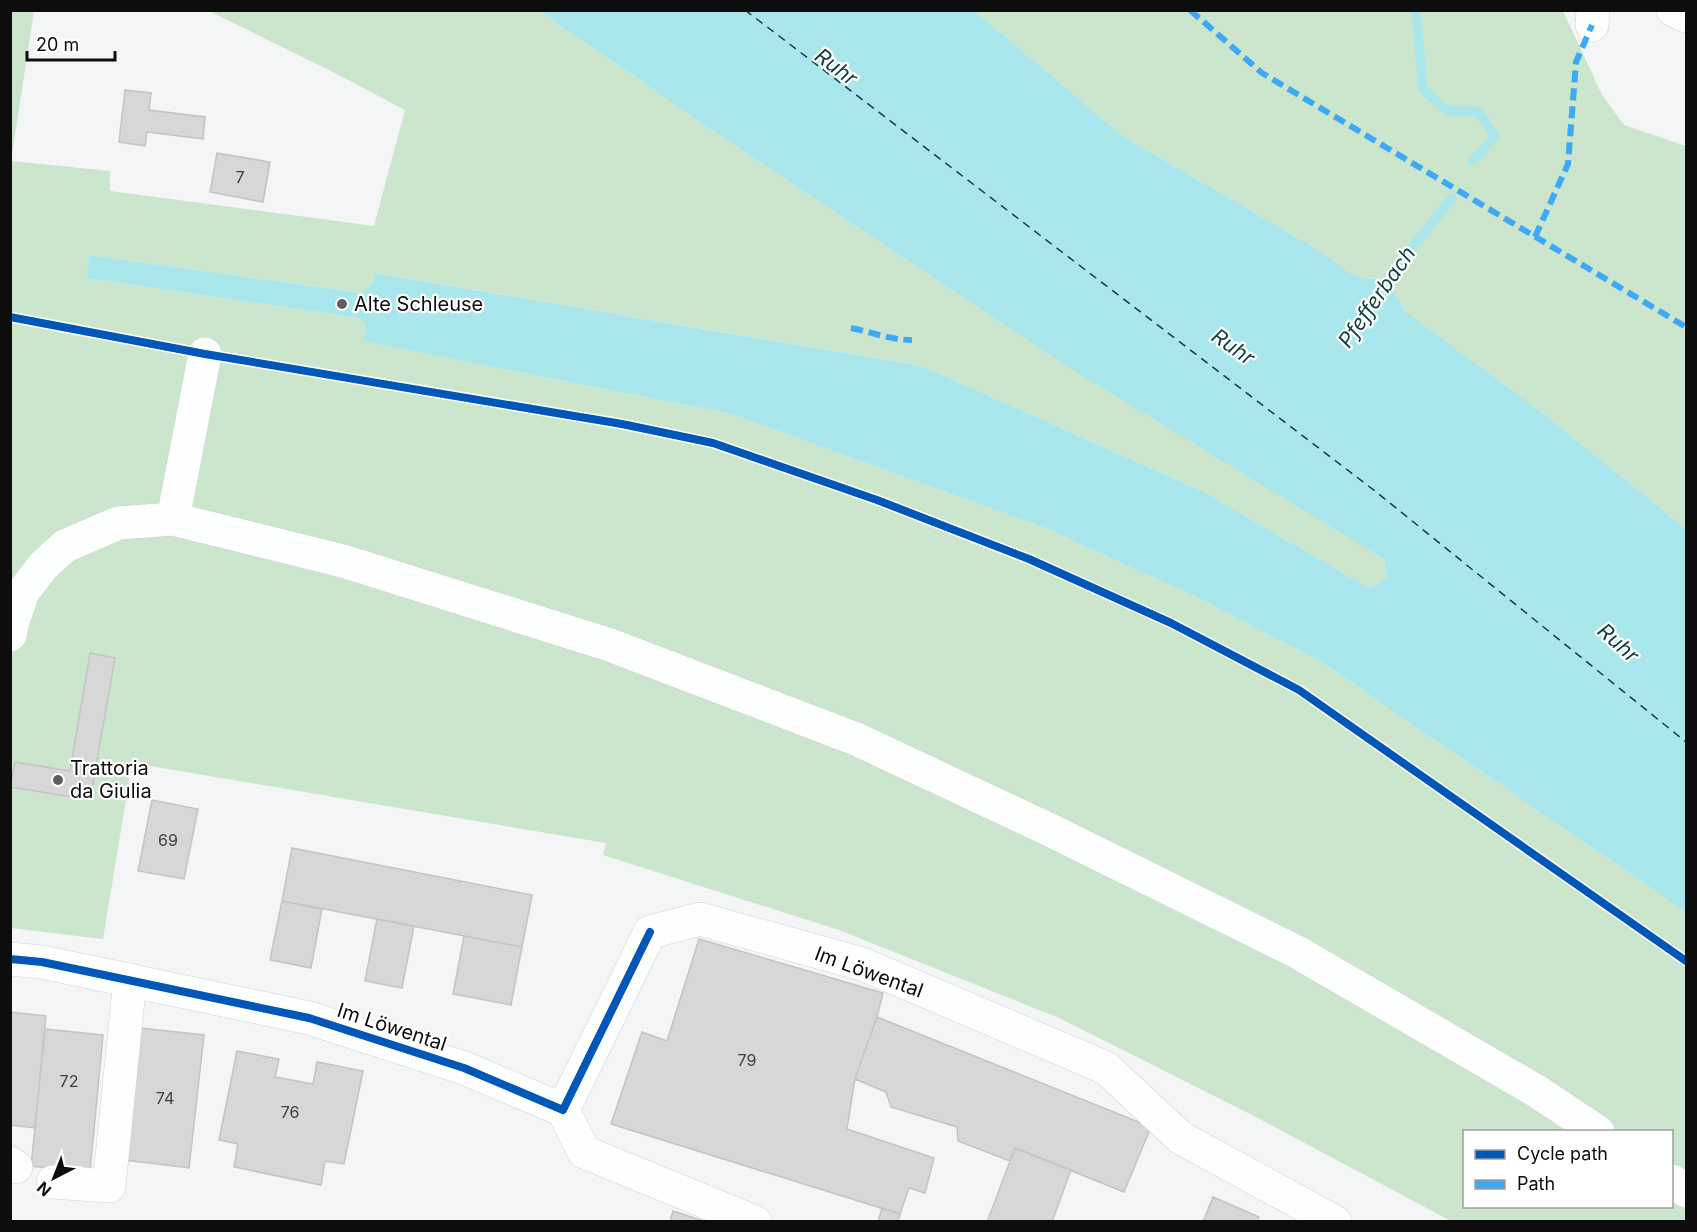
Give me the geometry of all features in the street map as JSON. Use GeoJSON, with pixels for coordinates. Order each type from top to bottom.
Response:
{"type":"FeatureCollection","features":[{"type":"Feature","properties":{"kind":"street"},"geometry":{"type":"LineString","coordinates":[[1673,10],[1686,16]]}},
{"type":"Feature","properties":{"kind":"street"},"geometry":{"type":"LineString","coordinates":[[173,519],[205,354]]}},
{"type":"Feature","properties":{"kind":"street"},"geometry":{"type":"LineString","coordinates":[[10,635],[23,592],[43,566],[65,546],[117,523],[173,519],[343,561],[610,645],[856,739],[1048,829],[1297,952],[1538,1092],[1596,1130]]}},
{"type":"Feature","properties":{"kind":"street","name":"Im Löwental"},"geometry":{"type":"LineString","coordinates":[[10,959],[130,980],[309,1018],[464,1068],[563,1110],[650,932],[700,920],[862,964],[1106,1068],[1181,1138],[1335,1221]]}},
{"type":"Feature","properties":{"kind":"street"},"geometry":{"type":"LineString","coordinates":[[53,1182],[109,1186],[130,980]]}},
{"type":"Feature","properties":{"kind":"street"},"geometry":{"type":"LineString","coordinates":[[563,1110],[584,1152],[755,1221]]}},
{"type":"Feature","properties":{"kind":"street"},"geometry":{"type":"LineString","coordinates":[[1673,1182],[1686,1191]]}},
{"type":"Feature","properties":{"kind":"green space"},"geometry":{"type":"Polygon","coordinates":[[[11,11],[34,11],[11,161],[11,11]]]}},
{"type":"Feature","properties":{"kind":"green space"},"geometry":{"type":"Polygon","coordinates":[[[209,11],[540,11],[690,115],[1384,559],[1387,578],[1369,588],[1202,491],[922,366],[376,273],[371,287],[363,293],[89,255],[86,278],[359,318],[365,326],[364,341],[731,414],[1045,528],[1196,597],[1323,663],[1686,912],[1686,1221],[1451,1221],[1252,1115],[1059,1018],[839,930],[603,855],[606,843],[132,763],[103,939],[11,928],[11,161],[110,171],[110,191],[374,226],[405,110],[209,11]]]}},
{"type":"Feature","properties":{"kind":"green space"},"geometry":{"type":"Polygon","coordinates":[[[975,11],[1563,11],[1602,95],[1624,125],[1686,146],[1686,529],[1543,413],[1405,311],[1385,279],[1358,278],[1305,242],[1124,137],[975,11]]]}},
{"type":"Feature","properties":{"kind":"water","name":"Ruhr"},"geometry":{"type":"Polygon","coordinates":[[[540,11],[975,11],[1124,137],[1305,242],[1358,278],[1385,279],[1405,311],[1543,413],[1686,529],[1686,912],[1323,663],[1196,597],[1045,528],[731,414],[363,341],[365,326],[359,318],[86,278],[89,255],[362,293],[372,285],[375,273],[922,366],[1202,491],[1369,588],[1387,578],[1384,559],[1073,370],[690,115],[540,11]]]}},
{"type":"Feature","properties":{"kind":"building"},"geometry":{"type":"Polygon","coordinates":[[[125,90],[151,93],[149,110],[205,117],[203,139],[147,132],[145,146],[119,142],[125,90]]]}},
{"type":"Feature","properties":{"kind":"building"},"geometry":{"type":"Polygon","coordinates":[[[217,153],[270,162],[263,202],[210,192],[217,153]]]}},
{"type":"Feature","properties":{"kind":"building"},"geometry":{"type":"Polygon","coordinates":[[[90,653],[115,658],[90,800],[10,787],[15,762],[70,771],[90,653]]]}},
{"type":"Feature","properties":{"kind":"building"},"geometry":{"type":"Polygon","coordinates":[[[152,800],[198,809],[184,879],[138,871],[152,800]]]}},
{"type":"Feature","properties":{"kind":"building"},"geometry":{"type":"Polygon","coordinates":[[[292,848],[532,895],[522,947],[282,901],[292,848]]]}},
{"type":"Feature","properties":{"kind":"building"},"geometry":{"type":"Polygon","coordinates":[[[282,901],[322,909],[311,968],[270,960],[282,901]]]}},
{"type":"Feature","properties":{"kind":"building"},"geometry":{"type":"Polygon","coordinates":[[[377,919],[414,926],[402,988],[365,981],[377,919]]]}},
{"type":"Feature","properties":{"kind":"building"},"geometry":{"type":"Polygon","coordinates":[[[464,936],[522,947],[511,1005],[453,994],[464,936]]]}},
{"type":"Feature","properties":{"kind":"building"},"geometry":{"type":"Polygon","coordinates":[[[699,939],[883,993],[855,1079],[847,1129],[934,1158],[925,1193],[909,1188],[900,1214],[611,1124],[642,1032],[667,1041],[699,939]]]}},
{"type":"Feature","properties":{"kind":"building"},"geometry":{"type":"Polygon","coordinates":[[[10,1012],[46,1016],[35,1128],[10,1125],[10,1012]]]}},
{"type":"Feature","properties":{"kind":"building"},"geometry":{"type":"Polygon","coordinates":[[[877,1017],[1151,1127],[1124,1192],[1015,1148],[1010,1161],[958,1141],[957,1127],[891,1107],[886,1092],[855,1079],[877,1017]]]}},
{"type":"Feature","properties":{"kind":"building"},"geometry":{"type":"Polygon","coordinates":[[[140,1028],[204,1035],[189,1168],[125,1160],[140,1028]]]}},
{"type":"Feature","properties":{"kind":"building"},"geometry":{"type":"Polygon","coordinates":[[[45,1029],[103,1035],[90,1172],[31,1166],[45,1029]]]}},
{"type":"Feature","properties":{"kind":"building"},"geometry":{"type":"Polygon","coordinates":[[[237,1051],[279,1059],[275,1077],[313,1084],[317,1062],[363,1071],[344,1164],[325,1161],[321,1185],[234,1167],[238,1144],[219,1140],[237,1051]]]}},
{"type":"Feature","properties":{"kind":"building"},"geometry":{"type":"Polygon","coordinates":[[[1015,1148],[1071,1170],[1052,1222],[987,1222],[1015,1148]]]}},
{"type":"Feature","properties":{"kind":"building"},"geometry":{"type":"Polygon","coordinates":[[[1213,1197],[1259,1217],[1257,1222],[1203,1222],[1213,1197]]]}},
{"type":"Feature","properties":{"kind":"building"},"geometry":{"type":"Polygon","coordinates":[[[882,1208],[900,1214],[898,1222],[878,1222],[882,1208]]]}},
{"type":"Feature","properties":{"kind":"building"},"geometry":{"type":"Polygon","coordinates":[[[673,1211],[707,1222],[670,1222],[673,1211]]]}},
{"type":"Feature","properties":{"kind":"waterway","name":"Pfefferbach"},"geometry":{"type":"LineString","coordinates":[[1416,10],[1423,89],[1447,111],[1478,111],[1495,137],[1472,161]]}},
{"type":"Feature","properties":{"kind":"waterway","name":"Pfefferbach"},"geometry":{"type":"LineString","coordinates":[[1378,290],[1452,198]]}},
{"type":"Feature","properties":{"kind":"ferry route"},"geometry":{"type":"LineString","coordinates":[[745,10],[1375,491],[1686,742]]}},
{"type":"Feature","properties":{"kind":"marked path"},"geometry":{"type":"LineString","coordinates":[[1190,10],[1262,73],[1686,327]]}},
{"type":"Feature","properties":{"kind":"marked path"},"geometry":{"type":"LineString","coordinates":[[1535,237],[1568,164],[1576,62],[1592,25]]}},
{"type":"Feature","properties":{"kind":"marked path"},"geometry":{"type":"LineString","coordinates":[[851,328],[912,340]]}},
{"type":"Feature","properties":{"kind":"cycle path"},"geometry":{"type":"LineString","coordinates":[[10,317],[205,354],[622,424],[713,443],[877,500],[1029,559],[1171,623],[1299,690],[1686,961]]}},
{"type":"Feature","properties":{"kind":"cycle path"},"geometry":{"type":"LineString","coordinates":[[10,959],[42,962],[309,1018],[464,1068],[563,1110],[650,932]]}},
{"type":"Feature","properties":{"kind":"place","name":"Alte Schleuse"},"geometry":{"type":"Point","coordinates":[342,304]}},
{"type":"Feature","properties":{"kind":"place","name":"Trattoria da Giulia"},"geometry":{"type":"Point","coordinates":[58,780]}}]}
